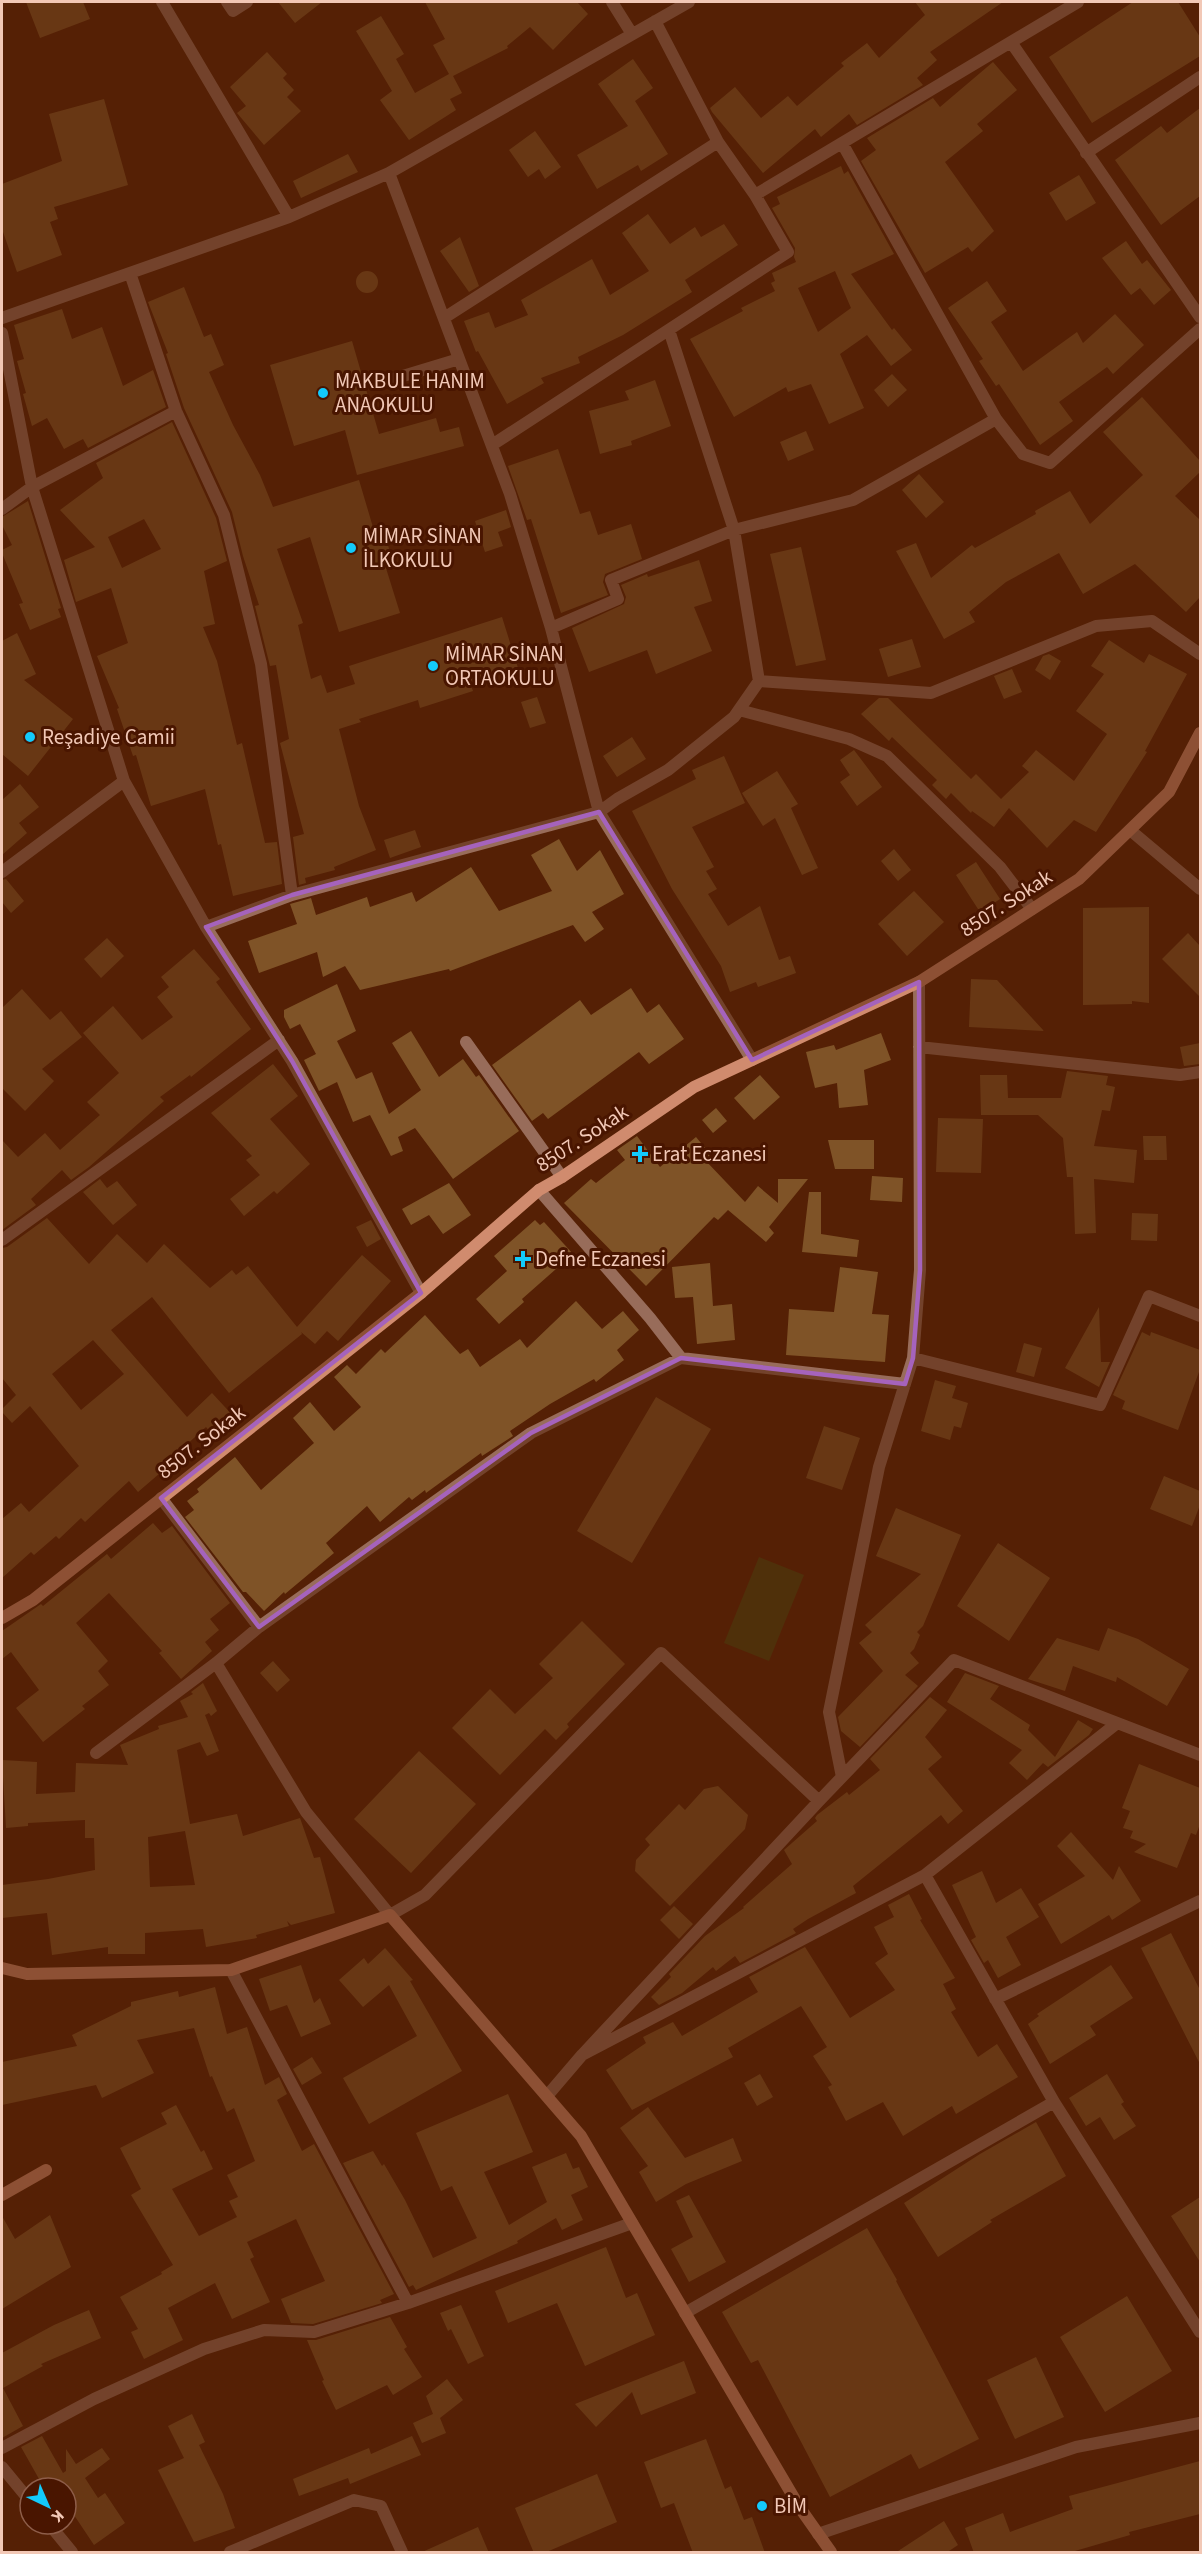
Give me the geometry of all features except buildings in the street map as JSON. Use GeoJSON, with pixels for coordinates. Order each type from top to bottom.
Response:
{"type":"FeatureCollection","features":[{"type":"Feature","properties":{"kind":"street"},"geometry":{"type":"LineString","coordinates":[[162,2],[289,217]]}},
{"type":"Feature","properties":{"kind":"street"},"geometry":{"type":"LineString","coordinates":[[228,2],[232,11],[247,2]]}},
{"type":"Feature","properties":{"kind":"street"},"geometry":{"type":"LineString","coordinates":[[612,2],[632,34]]}},
{"type":"Feature","properties":{"kind":"street"},"geometry":{"type":"LineString","coordinates":[[2,318],[289,217],[389,173],[689,2]]}},
{"type":"Feature","properties":{"kind":"street"},"geometry":{"type":"LineString","coordinates":[[755,195],[1078,2]]}},
{"type":"Feature","properties":{"kind":"street"},"geometry":{"type":"LineString","coordinates":[[492,445],[788,252],[755,195],[718,142],[655,21]]}},
{"type":"Feature","properties":{"kind":"street"},"geometry":{"type":"LineString","coordinates":[[1011,42],[1200,317]]}},
{"type":"Feature","properties":{"kind":"street"},"geometry":{"type":"LineString","coordinates":[[1086,153],[1200,77]]}},
{"type":"Feature","properties":{"kind":"street"},"geometry":{"type":"LineString","coordinates":[[444,318],[718,142]]}},
{"type":"Feature","properties":{"kind":"street"},"geometry":{"type":"LineString","coordinates":[[842,143],[996,419],[1023,454],[1050,464],[1200,328]]}},
{"type":"Feature","properties":{"kind":"street"},"geometry":{"type":"LineString","coordinates":[[389,173],[510,494],[551,628],[599,812],[752,1060]]}},
{"type":"Feature","properties":{"kind":"street"},"geometry":{"type":"LineString","coordinates":[[130,273],[176,411],[224,516],[261,664],[292,895]]}},
{"type":"Feature","properties":{"kind":"street"},"geometry":{"type":"LineString","coordinates":[[206,927],[292,895],[599,812],[668,770],[734,717],[759,681],[734,530],[669,330]]}},
{"type":"Feature","properties":{"kind":"street"},"geometry":{"type":"LineString","coordinates":[[2,333],[32,487],[124,781],[206,927],[279,1040],[421,1293]]}},
{"type":"Feature","properties":{"kind":"street"},"geometry":{"type":"LineString","coordinates":[[393,379],[459,359]]}},
{"type":"Feature","properties":{"kind":"street"},"geometry":{"type":"LineString","coordinates":[[2,509],[32,487],[176,411]]}},
{"type":"Feature","properties":{"kind":"street"},"geometry":{"type":"LineString","coordinates":[[551,628],[618,599],[611,580],[734,530],[853,500],[996,419]]}},
{"type":"Feature","properties":{"kind":"street"},"geometry":{"type":"LineString","coordinates":[[759,681],[931,693],[1096,626],[1152,621],[1200,654]]}},
{"type":"Feature","properties":{"kind":"street"},"geometry":{"type":"LineString","coordinates":[[739,710],[849,739],[887,756],[1000,867],[1032,909]]}},
{"type":"Feature","properties":{"kind":"street","name":"8507. Sokak"},"geometry":{"type":"LineString","coordinates":[[2,1618],[33,1600],[421,1293],[539,1190],[562,1177],[694,1087],[919,982],[1079,879],[1169,792],[1200,734]]}},
{"type":"Feature","properties":{"kind":"street"},"geometry":{"type":"LineString","coordinates":[[2,872],[124,781]]}},
{"type":"Feature","properties":{"kind":"street"},"geometry":{"type":"LineString","coordinates":[[1130,830],[1200,889]]}},
{"type":"Feature","properties":{"kind":"street"},"geometry":{"type":"LineString","coordinates":[[842,1777],[829,1712],[879,1467],[913,1358],[920,1270],[919,982]]}},
{"type":"Feature","properties":{"kind":"street"},"geometry":{"type":"LineString","coordinates":[[2,1240],[279,1040]]}},
{"type":"Feature","properties":{"kind":"street"},"geometry":{"type":"LineString","coordinates":[[466,1042],[562,1177]]}},
{"type":"Feature","properties":{"kind":"street"},"geometry":{"type":"LineString","coordinates":[[919,1047],[1180,1075],[1200,1072]]}},
{"type":"Feature","properties":{"kind":"street"},"geometry":{"type":"LineString","coordinates":[[539,1190],[650,1318],[681,1358]]}},
{"type":"Feature","properties":{"kind":"street"},"geometry":{"type":"LineString","coordinates":[[913,1358],[1100,1405],[1149,1296],[1200,1316]]}},
{"type":"Feature","properties":{"kind":"street"},"geometry":{"type":"LineString","coordinates":[[96,1753],[216,1663],[259,1627],[531,1433],[681,1358],[905,1384]]}},
{"type":"Feature","properties":{"kind":"street"},"geometry":{"type":"LineString","coordinates":[[161,1498],[259,1627]]}},
{"type":"Feature","properties":{"kind":"street"},"geometry":{"type":"LineString","coordinates":[[2,1968],[27,1974],[231,1970],[390,1915],[425,1895],[661,1653],[819,1800]]}},
{"type":"Feature","properties":{"kind":"street"},"geometry":{"type":"LineString","coordinates":[[547,2096],[582,2055],[819,1800],[954,1660],[1200,1755]]}},
{"type":"Feature","properties":{"kind":"street"},"geometry":{"type":"LineString","coordinates":[[216,1663],[306,1812],[390,1915],[581,2136],[800,2508],[831,2553]]}},
{"type":"Feature","properties":{"kind":"street"},"geometry":{"type":"LineString","coordinates":[[582,2055],[925,1875],[1116,1724]]}},
{"type":"Feature","properties":{"kind":"street"},"geometry":{"type":"LineString","coordinates":[[925,1875],[1054,2102],[1200,2332]]}},
{"type":"Feature","properties":{"kind":"street"},"geometry":{"type":"LineString","coordinates":[[995,1999],[1200,1901]]}},
{"type":"Feature","properties":{"kind":"street"},"geometry":{"type":"LineString","coordinates":[[231,1970],[408,2302]]}},
{"type":"Feature","properties":{"kind":"street"},"geometry":{"type":"LineString","coordinates":[[685,2313],[1054,2102]]}},
{"type":"Feature","properties":{"kind":"street"},"geometry":{"type":"LineString","coordinates":[[2,2195],[46,2170]]}},
{"type":"Feature","properties":{"kind":"street"},"geometry":{"type":"LineString","coordinates":[[2,2448],[94,2399],[204,2349],[264,2330],[314,2332],[408,2302],[632,2223]]}},
{"type":"Feature","properties":{"kind":"street"},"geometry":{"type":"LineString","coordinates":[[818,2534],[1076,2447],[1200,2423]]}},
{"type":"Feature","properties":{"kind":"street"},"geometry":{"type":"LineString","coordinates":[[2,2467],[18,2486]]}},
{"type":"Feature","properties":{"kind":"street"},"geometry":{"type":"LineString","coordinates":[[230,2553],[354,2500],[381,2506],[402,2553]]}},
{"type":"Feature","properties":{"kind":"street"},"geometry":{"type":"LineString","coordinates":[[58,2536],[72,2553]]}},
{"type":"Feature","properties":{"kind":"highlighted area"},"geometry":{"type":"Polygon","coordinates":[[[599,812],[752,1060],[919,982],[920,1270],[913,1358],[905,1384],[681,1358],[531,1433],[259,1627],[161,1498],[421,1293],[292,1061],[206,927],[292,895],[599,812]]]}},
{"type":"Feature","properties":{"kind":"shaded area"},"geometry":{"type":"Polygon","coordinates":[[[759,1557],[804,1575],[769,1661],[724,1643],[759,1557]]]}},
{"type":"Feature","properties":{"kind":"place","name":"MAKBULE HANIM ANAOKULU"},"geometry":{"type":"Point","coordinates":[323,393]}},
{"type":"Feature","properties":{"kind":"place","name":"MİMAR SİNAN İLKOKULU"},"geometry":{"type":"Point","coordinates":[351,548]}},
{"type":"Feature","properties":{"kind":"place","name":"MİMAR SİNAN ORTAOKULU"},"geometry":{"type":"Point","coordinates":[433,666]}},
{"type":"Feature","properties":{"kind":"place","name":"Reşadiye Camii"},"geometry":{"type":"Point","coordinates":[30,737]}},
{"type":"Feature","properties":{"kind":"place","name":"Erat Eczanesi"},"geometry":{"type":"Point","coordinates":[640,1154]}},
{"type":"Feature","properties":{"kind":"place","name":"Defne Eczanesi"},"geometry":{"type":"Point","coordinates":[523,1259]}},
{"type":"Feature","properties":{"kind":"place","name":"BİM"},"geometry":{"type":"Point","coordinates":[762,2506]}}]}
